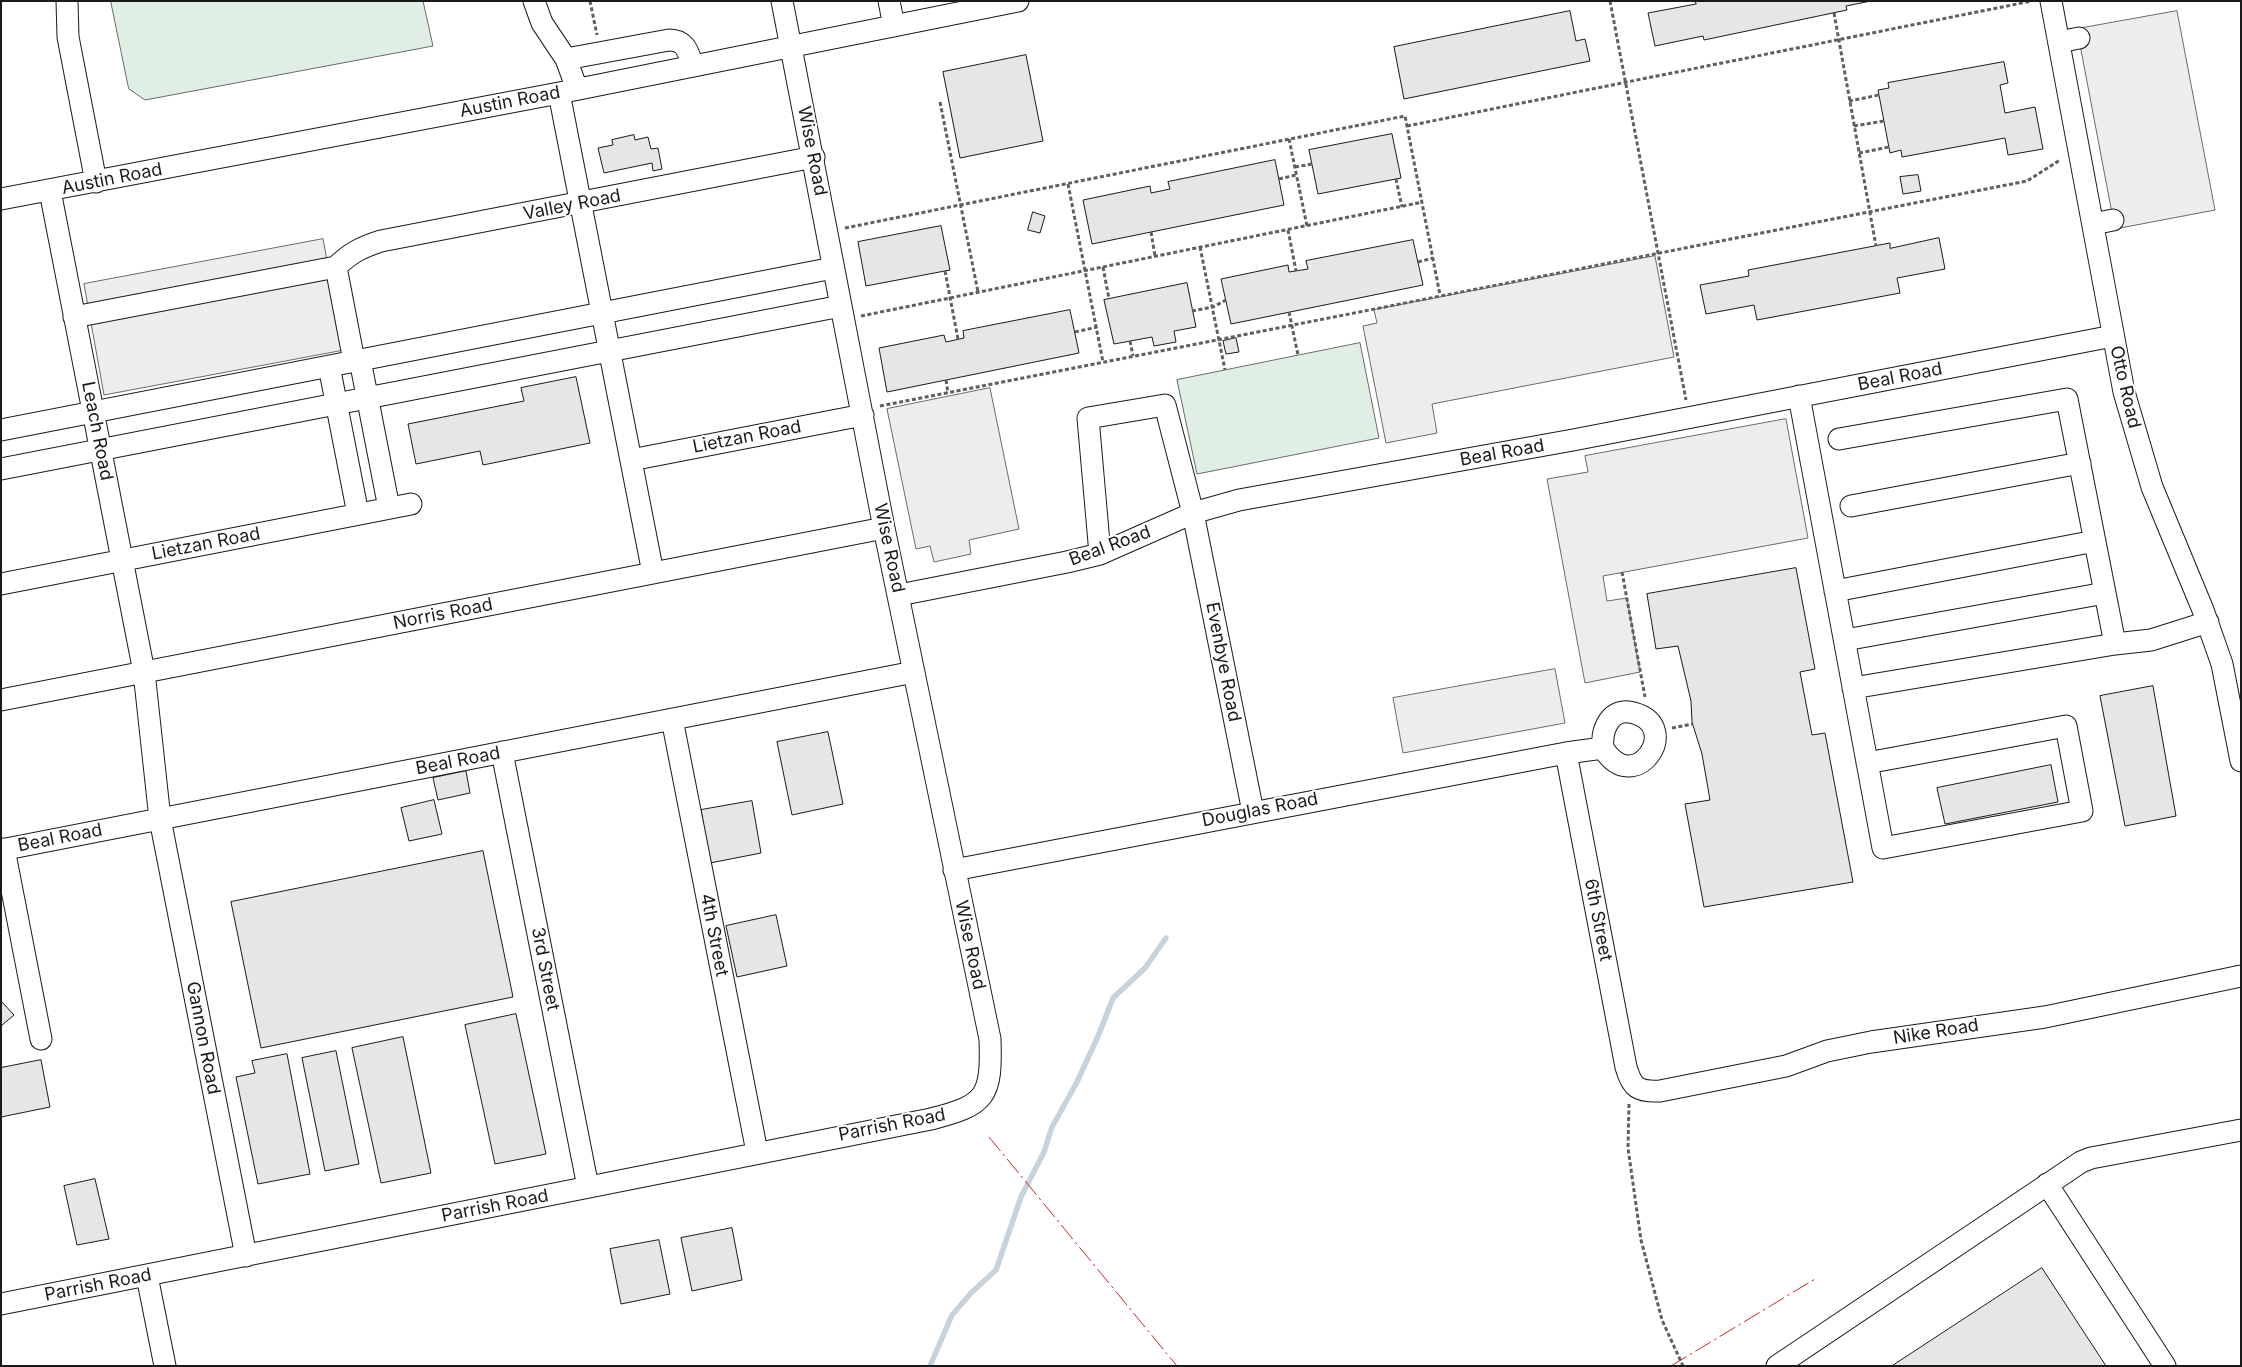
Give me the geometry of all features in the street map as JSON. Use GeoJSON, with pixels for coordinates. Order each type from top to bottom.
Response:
{"type":"FeatureCollection","features":[{"type":"Feature","properties":{"kind":"street"},"geometry":{"type":"LineString","coordinates":[[67,1],[68,37],[96,182]]}},
{"type":"Feature","properties":{"kind":"street"},"geometry":{"type":"LineString","coordinates":[[534,1],[542,23],[566,60],[580,204],[653,573]]}},
{"type":"Feature","properties":{"kind":"street","name":"Wise Road"},"geometry":{"type":"LineString","coordinates":[[782,1],[814,158],[833,268],[884,528],[990,1039],[989,1079],[983,1094]]}},
{"type":"Feature","properties":{"kind":"street"},"geometry":{"type":"LineString","coordinates":[[889,1],[894,26]]}},
{"type":"Feature","properties":{"kind":"street","name":"Austin Road"},"geometry":{"type":"LineString","coordinates":[[1,199],[568,91],[1018,1]]}},
{"type":"Feature","properties":{"kind":"street","name":"Otto Road"},"geometry":{"type":"LineString","coordinates":[[2051,1],[2069,40],[2078,149],[2124,392],[2144,462],[2208,622],[2222,664],[2241,761]]}},
{"type":"Feature","properties":{"kind":"street"},"geometry":{"type":"LineString","coordinates":[[566,60],[677,40],[686,46],[693,66]]}},
{"type":"Feature","properties":{"kind":"street","name":"Valley Road"},"geometry":{"type":"LineString","coordinates":[[336,267],[348,254],[381,241],[814,158]]}},
{"type":"Feature","properties":{"kind":"street","name":"Leach Road"},"geometry":{"type":"LineString","coordinates":[[50,191],[144,672]]}},
{"type":"Feature","properties":{"kind":"street"},"geometry":{"type":"LineString","coordinates":[[2092,224],[2114,220]]}},
{"type":"Feature","properties":{"kind":"street"},"geometry":{"type":"LineString","coordinates":[[74,317],[336,267],[357,361],[368,398],[389,508]]}},
{"type":"Feature","properties":{"kind":"street"},"geometry":{"type":"LineString","coordinates":[[1,430],[833,268]]}},
{"type":"Feature","properties":{"kind":"street"},"geometry":{"type":"LineString","coordinates":[[1,469],[609,351],[842,313]]}},
{"type":"Feature","properties":{"kind":"street","name":"Beal Road"},"geometry":{"type":"LineString","coordinates":[[899,595],[1100,554],[1193,513],[1239,500],[2113,336]]}},
{"type":"Feature","properties":{"kind":"street"},"geometry":{"type":"LineString","coordinates":[[329,366],[358,514]]}},
{"type":"Feature","properties":{"kind":"street"},"geometry":{"type":"LineString","coordinates":[[1799,396],[1836,591],[1853,688],[1867,763],[1883,848],[2082,811],[2066,726],[1867,763]]}},
{"type":"Feature","properties":{"kind":"street"},"geometry":{"type":"LineString","coordinates":[[1839,439],[2068,399],[2115,644]]}},
{"type":"Feature","properties":{"kind":"street","name":"Evenbye Road"},"geometry":{"type":"LineString","coordinates":[[1100,554],[1088,418],[1165,405],[1193,513],[1253,812]]}},
{"type":"Feature","properties":{"kind":"street","name":"Lietzan Road"},"geometry":{"type":"LineString","coordinates":[[631,460],[862,412]]}},
{"type":"Feature","properties":{"kind":"street"},"geometry":{"type":"LineString","coordinates":[[1851,506],[2080,463]]}},
{"type":"Feature","properties":{"kind":"street","name":"Lietzan Road"},"geometry":{"type":"LineString","coordinates":[[1,584],[411,504]]}},
{"type":"Feature","properties":{"kind":"street","name":"Norris Road"},"geometry":{"type":"LineString","coordinates":[[1,700],[884,528]]}},
{"type":"Feature","properties":{"kind":"street"},"geometry":{"type":"LineString","coordinates":[[1836,591],[2095,541]]}},
{"type":"Feature","properties":{"kind":"street"},"geometry":{"type":"LineString","coordinates":[[1845,640],[2105,593]]}},
{"type":"Feature","properties":{"kind":"street"},"geometry":{"type":"LineString","coordinates":[[1853,688],[2115,644],[2151,640],[2208,622]]}},
{"type":"Feature","properties":{"kind":"street","name":"Gannon Road"},"geometry":{"type":"LineString","coordinates":[[144,672],[160,819],[246,1256]]}},
{"type":"Feature","properties":{"kind":"street","name":"Beal Road"},"geometry":{"type":"LineString","coordinates":[[2,850],[914,672]]}},
{"type":"Feature","properties":{"kind":"street","name":"4th Street"},"geometry":{"type":"LineString","coordinates":[[672,719],[757,1152]]}},
{"type":"Feature","properties":{"kind":"street","name":"Douglas Road"},"geometry":{"type":"LineString","coordinates":[[954,870],[1566,753],[1603,748]]}},
{"type":"Feature","properties":{"kind":"street","name":"3rd Street"},"geometry":{"type":"LineString","coordinates":[[502,752],[588,1187]]}},
{"type":"Feature","properties":{"kind":"street","name":"6th Street"},"geometry":{"type":"LineString","coordinates":[[1566,753],[1632,1082]]}},
{"type":"Feature","properties":{"kind":"street"},"geometry":{"type":"LineString","coordinates":[[2,850],[41,1039]]}},
{"type":"Feature","properties":{"kind":"street","name":"Nike Road"},"geometry":{"type":"LineString","coordinates":[[1632,1082],[1644,1092],[1660,1091],[1786,1066],[1827,1051],[1871,1042],[2045,1018],[2241,976]]}},
{"type":"Feature","properties":{"kind":"street","name":"Parrish Road"},"geometry":{"type":"LineString","coordinates":[[1,1304],[148,1276],[757,1152],[931,1119],[961,1111],[974,1104],[983,1094]]}},
{"type":"Feature","properties":{"kind":"street"},"geometry":{"type":"LineString","coordinates":[[1777,1366],[2081,1162],[2091,1158],[2241,1130]]}},
{"type":"Feature","properties":{"kind":"street"},"geometry":{"type":"LineString","coordinates":[[2046,1184],[2165,1366]]}},
{"type":"Feature","properties":{"kind":"street"},"geometry":{"type":"LineString","coordinates":[[148,1276],[165,1366]]}},
{"type":"Feature","properties":{"kind":"path"},"geometry":{"type":"LineString","coordinates":[[1610,1],[1689,417]]}},
{"type":"Feature","properties":{"kind":"path"},"geometry":{"type":"LineString","coordinates":[[1407,126],[2033,1]]}},
{"type":"Feature","properties":{"kind":"path"},"geometry":{"type":"LineString","coordinates":[[1834,13],[1876,246]]}},
{"type":"Feature","properties":{"kind":"path"},"geometry":{"type":"LineString","coordinates":[[1849,101],[1879,95]]}},
{"type":"Feature","properties":{"kind":"path"},"geometry":{"type":"LineString","coordinates":[[940,102],[978,292]]}},
{"type":"Feature","properties":{"kind":"path"},"geometry":{"type":"LineString","coordinates":[[827,231],[1405,116],[1440,295]]}},
{"type":"Feature","properties":{"kind":"path"},"geometry":{"type":"LineString","coordinates":[[1854,126],[1884,121]]}},
{"type":"Feature","properties":{"kind":"path"},"geometry":{"type":"LineString","coordinates":[[1289,139],[1307,226]]}},
{"type":"Feature","properties":{"kind":"path"},"geometry":{"type":"LineString","coordinates":[[1859,153],[1889,147]]}},
{"type":"Feature","properties":{"kind":"path"},"geometry":{"type":"LineString","coordinates":[[862,412],[1218,339],[1870,210],[2027,181],[2078,149]]}},
{"type":"Feature","properties":{"kind":"path"},"geometry":{"type":"LineString","coordinates":[[1295,167],[1312,164]]}},
{"type":"Feature","properties":{"kind":"path"},"geometry":{"type":"LineString","coordinates":[[1279,179],[1296,175]]}},
{"type":"Feature","properties":{"kind":"path"},"geometry":{"type":"LineString","coordinates":[[1396,179],[1402,207]]}},
{"type":"Feature","properties":{"kind":"path"},"geometry":{"type":"LineString","coordinates":[[1068,183],[1103,362]]}},
{"type":"Feature","properties":{"kind":"path"},"geometry":{"type":"LineString","coordinates":[[842,313],[950,298],[1423,202]]}},
{"type":"Feature","properties":{"kind":"path"},"geometry":{"type":"LineString","coordinates":[[1288,230],[1296,271]]}},
{"type":"Feature","properties":{"kind":"path"},"geometry":{"type":"LineString","coordinates":[[1151,232],[1155,256]]}},
{"type":"Feature","properties":{"kind":"path"},"geometry":{"type":"LineString","coordinates":[[1200,247],[1225,370]]}},
{"type":"Feature","properties":{"kind":"path"},"geometry":{"type":"LineString","coordinates":[[1418,262],[1433,258]]}},
{"type":"Feature","properties":{"kind":"path"},"geometry":{"type":"LineString","coordinates":[[1103,267],[1109,299]]}},
{"type":"Feature","properties":{"kind":"path"},"geometry":{"type":"LineString","coordinates":[[944,271],[958,339]]}},
{"type":"Feature","properties":{"kind":"path"},"geometry":{"type":"LineString","coordinates":[[1192,311],[1213,307],[1226,300]]}},
{"type":"Feature","properties":{"kind":"path"},"geometry":{"type":"LineString","coordinates":[[1289,312],[1298,355]]}},
{"type":"Feature","properties":{"kind":"path"},"geometry":{"type":"LineString","coordinates":[[1074,332],[1097,327]]}},
{"type":"Feature","properties":{"kind":"path"},"geometry":{"type":"LineString","coordinates":[[1130,341],[1133,356]]}},
{"type":"Feature","properties":{"kind":"path"},"geometry":{"type":"LineString","coordinates":[[946,380],[948,393]]}},
{"type":"Feature","properties":{"kind":"path"},"geometry":{"type":"LineString","coordinates":[[1622,572],[1647,704]]}},
{"type":"Feature","properties":{"kind":"path"},"geometry":{"type":"LineString","coordinates":[[1664,729],[1692,724]]}},
{"type":"Feature","properties":{"kind":"path"},"geometry":{"type":"LineString","coordinates":[[1632,1082],[1628,1148],[1641,1240],[1662,1320],[1683,1366]]}},
{"type":"Feature","properties":{"kind":"green space"},"geometry":{"type":"Polygon","coordinates":[[[111,1],[423,1],[433,46],[145,100],[129,89],[111,1]]]}},
{"type":"Feature","properties":{"kind":"green space"},"geometry":{"type":"Polygon","coordinates":[[[1360,343],[1379,438],[1197,474],[1177,380],[1360,343]]]}},
{"type":"Feature","properties":{"kind":"shaded area"},"geometry":{"type":"Polygon","coordinates":[[[2177,11],[2215,210],[2115,229],[2077,29],[2177,11]]]}},
{"type":"Feature","properties":{"kind":"shaded area"},"geometry":{"type":"Polygon","coordinates":[[[323,239],[344,350],[104,395],[84,284],[323,239]]]}},
{"type":"Feature","properties":{"kind":"shaded area"},"geometry":{"type":"Polygon","coordinates":[[[1655,256],[1674,357],[1432,404],[1437,433],[1386,443],[1363,326],[1377,323],[1374,310],[1655,256]]]}},
{"type":"Feature","properties":{"kind":"shaded area"},"geometry":{"type":"Polygon","coordinates":[[[990,388],[1019,529],[969,540],[971,554],[934,562],[930,546],[916,549],[887,409],[990,388]]]}},
{"type":"Feature","properties":{"kind":"shaded area"},"geometry":{"type":"Polygon","coordinates":[[[1786,419],[1808,538],[1603,576],[1607,601],[1627,598],[1640,672],[1585,683],[1547,479],[1588,472],[1585,456],[1786,419]]]}},
{"type":"Feature","properties":{"kind":"shaded area"},"geometry":{"type":"Polygon","coordinates":[[[1555,669],[1565,723],[1403,753],[1393,698],[1555,669]]]}},
{"type":"Feature","properties":{"kind":"building"},"geometry":{"type":"Polygon","coordinates":[[[1695,1],[1871,1],[1846,6],[1847,10],[1704,40],[1703,36],[1655,46],[1648,13],[1696,4],[1695,1]]]}},
{"type":"Feature","properties":{"kind":"building"},"geometry":{"type":"Polygon","coordinates":[[[1570,11],[1576,41],[1585,39],[1590,61],[1404,99],[1394,47],[1570,11]]]}},
{"type":"Feature","properties":{"kind":"building"},"geometry":{"type":"Polygon","coordinates":[[[1026,55],[1043,141],[960,158],[943,72],[1026,55]]]}},
{"type":"Feature","properties":{"kind":"building"},"geometry":{"type":"Polygon","coordinates":[[[2004,62],[2008,83],[2000,85],[2005,113],[2035,107],[2043,149],[2008,155],[2005,138],[1902,157],[1901,150],[1890,153],[1878,90],[1889,88],[1888,83],[2004,62]]]}},
{"type":"Feature","properties":{"kind":"building"},"geometry":{"type":"Polygon","coordinates":[[[1392,134],[1401,178],[1318,194],[1309,150],[1392,134]]]}},
{"type":"Feature","properties":{"kind":"building"},"geometry":{"type":"Polygon","coordinates":[[[634,135],[635,140],[648,137],[651,149],[658,148],[662,169],[653,171],[652,163],[604,173],[598,148],[613,145],[612,140],[634,135]]]}},
{"type":"Feature","properties":{"kind":"building"},"geometry":{"type":"Polygon","coordinates":[[[1275,160],[1284,205],[1092,244],[1083,200],[1150,186],[1151,193],[1170,189],[1168,182],[1275,160]]]}},
{"type":"Feature","properties":{"kind":"building"},"geometry":{"type":"Polygon","coordinates":[[[1918,175],[1921,191],[1903,194],[1900,177],[1918,175]]]}},
{"type":"Feature","properties":{"kind":"building"},"geometry":{"type":"Polygon","coordinates":[[[1033,212],[1045,216],[1040,233],[1028,230],[1033,212]]]}},
{"type":"Feature","properties":{"kind":"building"},"geometry":{"type":"Polygon","coordinates":[[[941,226],[950,270],[866,286],[858,242],[941,226]]]}},
{"type":"Feature","properties":{"kind":"building"},"geometry":{"type":"Polygon","coordinates":[[[1939,238],[1945,269],[1897,278],[1900,293],[1757,320],[1754,305],[1706,314],[1700,285],[1749,276],[1748,270],[1890,243],[1890,248],[1939,238]]]}},
{"type":"Feature","properties":{"kind":"building"},"geometry":{"type":"Polygon","coordinates":[[[1413,240],[1423,285],[1231,324],[1221,279],[1288,265],[1289,272],[1308,269],[1306,261],[1413,240]]]}},
{"type":"Feature","properties":{"kind":"building"},"geometry":{"type":"Polygon","coordinates":[[[1187,283],[1196,327],[1174,331],[1176,342],[1154,346],[1152,337],[1114,344],[1104,300],[1187,283]]]}},
{"type":"Feature","properties":{"kind":"building"},"geometry":{"type":"Polygon","coordinates":[[[1070,310],[1079,353],[887,392],[879,348],[944,335],[946,342],[964,338],[963,331],[1070,310]]]}},
{"type":"Feature","properties":{"kind":"building"},"geometry":{"type":"Polygon","coordinates":[[[1236,338],[1239,352],[1226,354],[1223,341],[1236,338]]]}},
{"type":"Feature","properties":{"kind":"building"},"geometry":{"type":"Polygon","coordinates":[[[576,377],[590,443],[483,465],[480,451],[416,464],[408,424],[524,401],[521,388],[576,377]]]}},
{"type":"Feature","properties":{"kind":"building"},"geometry":{"type":"Polygon","coordinates":[[[1796,568],[1815,669],[1800,672],[1812,735],[1825,733],[1853,882],[1704,907],[1685,804],[1710,800],[1702,754],[1692,722],[1691,701],[1678,646],[1656,649],[1647,594],[1796,568]]]}},
{"type":"Feature","properties":{"kind":"building"},"geometry":{"type":"Polygon","coordinates":[[[2153,686],[2176,816],[2125,826],[2100,696],[2153,686]]]}},
{"type":"Feature","properties":{"kind":"building"},"geometry":{"type":"Polygon","coordinates":[[[828,732],[843,804],[792,815],[777,742],[828,732]]]}},
{"type":"Feature","properties":{"kind":"building"},"geometry":{"type":"Polygon","coordinates":[[[2051,765],[2058,802],[1945,824],[1937,788],[2051,765]]]}},
{"type":"Feature","properties":{"kind":"building"},"geometry":{"type":"Polygon","coordinates":[[[466,771],[470,793],[438,800],[433,778],[466,771]]]}},
{"type":"Feature","properties":{"kind":"building"},"geometry":{"type":"Polygon","coordinates":[[[434,800],[442,834],[409,841],[401,808],[434,800]]]}},
{"type":"Feature","properties":{"kind":"building"},"geometry":{"type":"Polygon","coordinates":[[[752,801],[761,853],[710,863],[701,810],[752,801]]]}},
{"type":"Feature","properties":{"kind":"building"},"geometry":{"type":"Polygon","coordinates":[[[483,851],[513,997],[261,1048],[231,902],[483,851]]]}},
{"type":"Feature","properties":{"kind":"building"},"geometry":{"type":"Polygon","coordinates":[[[776,915],[787,966],[737,977],[726,926],[776,915]]]}},
{"type":"Feature","properties":{"kind":"building"},"geometry":{"type":"Polygon","coordinates":[[[1,1001],[14,1015],[1,1026],[1,1001]]]}},
{"type":"Feature","properties":{"kind":"building"},"geometry":{"type":"Polygon","coordinates":[[[516,1014],[546,1154],[495,1164],[465,1025],[516,1014]]]}},
{"type":"Feature","properties":{"kind":"building"},"geometry":{"type":"Polygon","coordinates":[[[403,1037],[431,1173],[381,1183],[352,1048],[403,1037]]]}},
{"type":"Feature","properties":{"kind":"building"},"geometry":{"type":"Polygon","coordinates":[[[336,1051],[359,1164],[325,1171],[302,1058],[336,1051]]]}},
{"type":"Feature","properties":{"kind":"building"},"geometry":{"type":"Polygon","coordinates":[[[287,1054],[310,1174],[258,1184],[236,1077],[255,1073],[252,1061],[287,1054]]]}},
{"type":"Feature","properties":{"kind":"building"},"geometry":{"type":"Polygon","coordinates":[[[41,1060],[50,1107],[1,1117],[1,1068],[41,1060]]]}},
{"type":"Feature","properties":{"kind":"building"},"geometry":{"type":"Polygon","coordinates":[[[95,1179],[109,1239],[77,1245],[64,1186],[95,1179]]]}},
{"type":"Feature","properties":{"kind":"building"},"geometry":{"type":"Polygon","coordinates":[[[732,1228],[742,1280],[692,1291],[681,1238],[732,1228]]]}},
{"type":"Feature","properties":{"kind":"building"},"geometry":{"type":"Polygon","coordinates":[[[659,1240],[670,1294],[621,1304],[610,1249],[659,1240]]]}},
{"type":"Feature","properties":{"kind":"building"},"geometry":{"type":"Polygon","coordinates":[[[2042,1268],[2106,1366],[1892,1366],[2042,1268]]]}},
{"type":"Feature","properties":{"kind":"waterway"},"geometry":{"type":"LineString","coordinates":[[930,1366],[952,1315],[971,1293],[996,1270],[1021,1197],[1044,1152],[1052,1127],[1077,1082],[1113,998],[1145,968],[1166,938]]}},
{"type":"Feature","properties":{"kind":"power"},"geometry":{"type":"LineString","coordinates":[[989,1137],[1177,1366]]}},
{"type":"Feature","properties":{"kind":"power"},"geometry":{"type":"LineString","coordinates":[[1671,1366],[1815,1279]]}}]}
